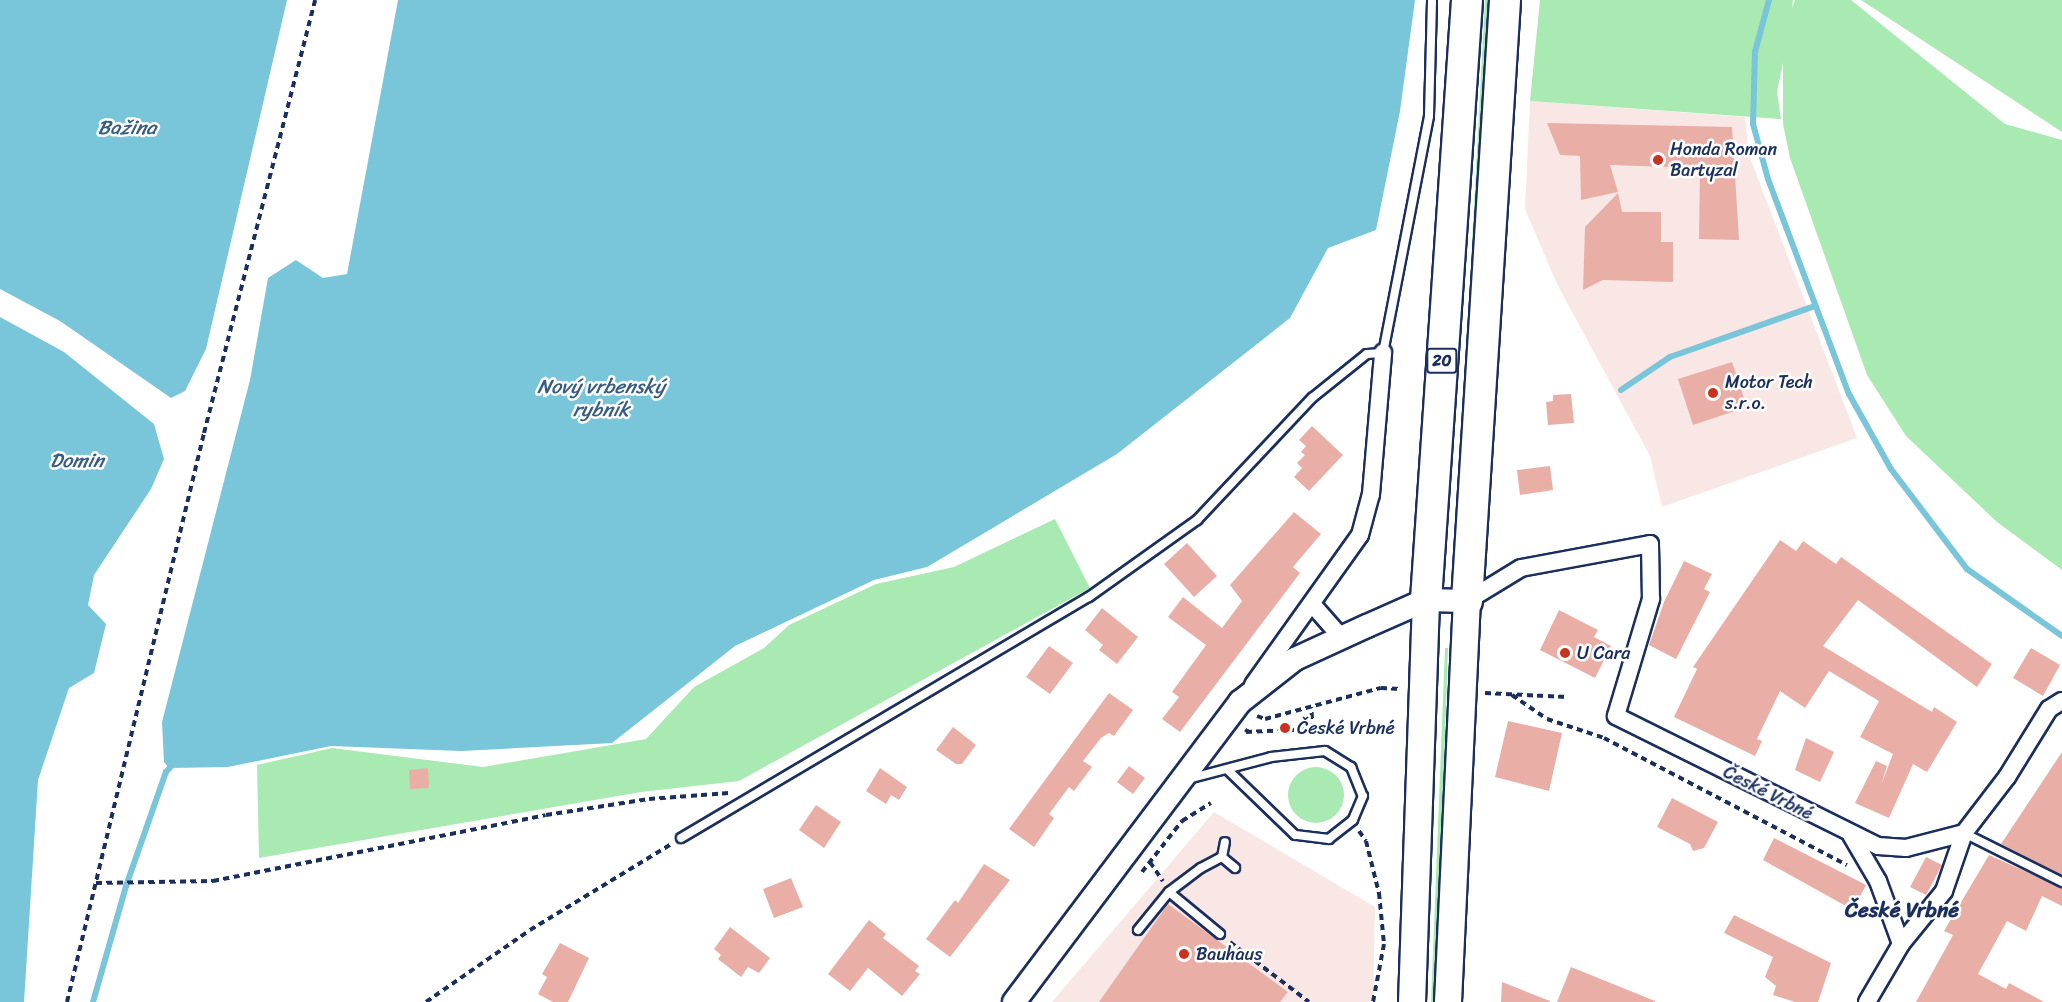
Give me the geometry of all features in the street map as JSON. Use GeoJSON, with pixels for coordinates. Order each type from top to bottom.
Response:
{"type":"FeatureCollection","features":[{"type":"Feature","properties":{"kind":"highway","name":"20"},"geometry":{"type":"LineString","coordinates":[[1426,600],[1467,0]]}},
{"type":"Feature","properties":{"kind":"highway","name":"20"},"geometry":{"type":"LineString","coordinates":[[1467,601],[1505,0]]}},
{"type":"Feature","properties":{"kind":"main road","name":"20"},"geometry":{"type":"LineString","coordinates":[[1412,1002],[1426,600]]}},
{"type":"Feature","properties":{"kind":"main road","name":"20"},"geometry":{"type":"LineString","coordinates":[[1448,1002],[1467,601]]}},
{"type":"Feature","properties":{"kind":"street"},"geometry":{"type":"LineString","coordinates":[[1014,1002],[1240,702],[1360,535],[1368,504],[1383,353]]}},
{"type":"Feature","properties":{"kind":"street","name":"České Vrbné"},"geometry":{"type":"LineString","coordinates":[[1467,601],[1521,568],[1650,544],[1651,599],[1617,716],[1851,835],[1878,846],[1906,848],[1964,833]]}},
{"type":"Feature","properties":{"kind":"street"},"geometry":{"type":"LineString","coordinates":[[1240,702],[1294,659],[1341,637],[1426,600],[1467,601]]}},
{"type":"Feature","properties":{"kind":"street"},"geometry":{"type":"LineString","coordinates":[[1312,604],[1341,637]]}},
{"type":"Feature","properties":{"kind":"street"},"geometry":{"type":"LineString","coordinates":[[1867,1002],[1901,944],[1944,891],[1964,833],[2007,777],[2049,709],[2062,700]]}},
{"type":"Feature","properties":{"kind":"street"},"geometry":{"type":"LineString","coordinates":[[1851,835],[1878,881],[1901,944]]}},
{"type":"Feature","properties":{"kind":"lane"},"geometry":{"type":"LineString","coordinates":[[681,838],[1089,597],[1197,520],[1312,398],[1367,354],[1383,353],[1428,116],[1432,0]]}},
{"type":"Feature","properties":{"kind":"lane"},"geometry":{"type":"LineString","coordinates":[[1179,782],[1270,757],[1325,751],[1351,767],[1363,796],[1353,820],[1329,839],[1295,835],[1228,770]]}},
{"type":"Feature","properties":{"kind":"lane"},"geometry":{"type":"LineString","coordinates":[[1964,833],[2062,882]]}},
{"type":"Feature","properties":{"kind":"lane"},"geometry":{"type":"LineString","coordinates":[[1138,930],[1170,892],[1222,857],[1225,842]]}},
{"type":"Feature","properties":{"kind":"lane"},"geometry":{"type":"LineString","coordinates":[[1222,857],[1234,868]]}},
{"type":"Feature","properties":{"kind":"lane"},"geometry":{"type":"LineString","coordinates":[[1170,892],[1220,934]]}},
{"type":"Feature","properties":{"kind":"path"},"geometry":{"type":"LineString","coordinates":[[66,1002],[204,433],[315,0]]}},
{"type":"Feature","properties":{"kind":"path"},"geometry":{"type":"LineString","coordinates":[[1311,707],[1313,729],[1246,732],[1256,716],[1265,719],[1381,688],[1410,690]]}},
{"type":"Feature","properties":{"kind":"path"},"geometry":{"type":"LineString","coordinates":[[1483,693],[1568,697]]}},
{"type":"Feature","properties":{"kind":"path"},"geometry":{"type":"LineString","coordinates":[[1512,695],[1547,719],[1604,738],[1878,881]]}},
{"type":"Feature","properties":{"kind":"path"},"geometry":{"type":"LineString","coordinates":[[96,883],[213,882],[397,844],[638,801],[764,790]]}},
{"type":"Feature","properties":{"kind":"path"},"geometry":{"type":"LineString","coordinates":[[1142,872],[1182,821],[1211,803]]}},
{"type":"Feature","properties":{"kind":"path"},"geometry":{"type":"LineString","coordinates":[[1353,820],[1366,841],[1380,903],[1384,944],[1373,1002]]}},
{"type":"Feature","properties":{"kind":"path"},"geometry":{"type":"LineString","coordinates":[[426,1002],[530,930],[681,838]]}},
{"type":"Feature","properties":{"kind":"path"},"geometry":{"type":"LineString","coordinates":[[1150,862],[1170,892]]}},
{"type":"Feature","properties":{"kind":"path"},"geometry":{"type":"LineString","coordinates":[[1220,934],[1309,1002]]}},
{"type":"Feature","properties":{"kind":"shaded area"},"geometry":{"type":"Polygon","coordinates":[[[1530,101],[1745,117],[1749,155],[1857,438],[1662,507],[1650,456],[1557,284],[1525,209],[1530,101]]]}},
{"type":"Feature","properties":{"kind":"shaded area"},"geometry":{"type":"Polygon","coordinates":[[[1214,812],[1375,907],[1373,1002],[1052,1002],[1214,812]]]}},
{"type":"Feature","properties":{"kind":"green space"},"geometry":{"type":"Polygon","coordinates":[[[1485,0],[1492,0],[1464,423],[1472,242],[1485,0]]]}},
{"type":"Feature","properties":{"kind":"green space"},"geometry":{"type":"Polygon","coordinates":[[[1540,0],[1793,0],[1792,8],[1795,0],[1851,0],[2005,124],[2062,140],[2062,570],[1997,522],[1906,436],[1867,375],[1790,158],[1783,124],[1783,63],[1777,92],[1781,119],[1530,101],[1540,0]]]}},
{"type":"Feature","properties":{"kind":"green space"},"geometry":{"type":"Polygon","coordinates":[[[1861,0],[2062,0],[2062,132],[1861,0]]]}},
{"type":"Feature","properties":{"kind":"green space"},"geometry":{"type":"Polygon","coordinates":[[[1055,519],[1090,588],[739,781],[641,792],[259,858],[257,765],[332,748],[483,767],[646,739],[694,687],[764,648],[789,625],[876,584],[954,567],[1055,519]]]}},
{"type":"Feature","properties":{"kind":"green space"},"geometry":{"type":"Polygon","coordinates":[[[1445,648],[1448,648],[1436,1002],[1431,1002],[1445,648]]]}},
{"type":"Feature","properties":{"kind":"green space"},"geometry":{"type":"Polygon","coordinates":[[[1316,767],[1327,769],[1336,775],[1342,784],[1344,795],[1342,806],[1336,815],[1327,821],[1316,823],[1305,821],[1296,815],[1290,806],[1288,795],[1290,784],[1296,775],[1305,769],[1316,767]]]}},
{"type":"Feature","properties":{"kind":"water","name":"Bažina"},"geometry":{"type":"Polygon","coordinates":[[[0,0],[287,0],[206,349],[185,391],[171,398],[60,321],[0,289],[0,0]]]}},
{"type":"Feature","properties":{"kind":"water","name":"Nový vrbenský rybník"},"geometry":{"type":"Polygon","coordinates":[[[398,0],[1415,0],[1400,111],[1376,230],[1328,248],[1290,318],[1117,454],[927,567],[874,580],[735,646],[612,743],[461,751],[331,746],[228,767],[169,768],[164,762],[162,722],[250,380],[268,278],[296,260],[323,278],[347,274],[398,0]]]}},
{"type":"Feature","properties":{"kind":"water","name":"Domin"},"geometry":{"type":"Polygon","coordinates":[[[0,317],[64,352],[154,424],[164,459],[151,489],[94,575],[88,605],[106,624],[94,673],[69,688],[38,780],[24,1002],[0,1002],[0,317]]]}},
{"type":"Feature","properties":{"kind":"building","name":"Honda Roman Bartyzal"},"geometry":{"type":"Polygon","coordinates":[[[1547,123],[1732,127],[1739,240],[1699,239],[1700,168],[1610,165],[1618,192],[1581,200],[1580,156],[1560,155],[1547,123]]]}},
{"type":"Feature","properties":{"kind":"building","name":"Honda Roman Bartyzal"},"geometry":{"type":"Polygon","coordinates":[[[1618,193],[1622,212],[1661,212],[1661,242],[1673,242],[1673,282],[1603,280],[1583,290],[1585,227],[1618,193]]]}},
{"type":"Feature","properties":{"kind":"building","name":"Motor Tech s.r.o."},"geometry":{"type":"Polygon","coordinates":[[[1732,362],[1747,407],[1693,425],[1678,379],[1732,362]]]}},
{"type":"Feature","properties":{"kind":"building"},"geometry":{"type":"Polygon","coordinates":[[[1571,394],[1574,423],[1548,425],[1546,402],[1553,401],[1553,395],[1571,394]]]}},
{"type":"Feature","properties":{"kind":"building"},"geometry":{"type":"Polygon","coordinates":[[[1312,426],[1343,455],[1309,491],[1294,477],[1302,468],[1297,463],[1305,455],[1301,452],[1306,446],[1299,440],[1312,426]]]}},
{"type":"Feature","properties":{"kind":"building"},"geometry":{"type":"Polygon","coordinates":[[[1550,466],[1553,490],[1520,495],[1517,470],[1550,466]]]}},
{"type":"Feature","properties":{"kind":"building"},"geometry":{"type":"Polygon","coordinates":[[[1294,512],[1321,534],[1293,567],[1300,573],[1180,732],[1162,719],[1179,697],[1172,692],[1206,645],[1168,617],[1183,597],[1222,628],[1242,601],[1230,585],[1294,512]]]}},
{"type":"Feature","properties":{"kind":"building"},"geometry":{"type":"Polygon","coordinates":[[[1780,540],[1796,551],[1803,541],[1836,564],[1841,557],[1992,664],[1977,687],[1858,600],[1823,646],[1932,712],[1934,707],[1957,722],[1927,772],[1913,764],[1889,818],[1855,803],[1876,761],[1887,766],[1881,785],[1893,754],[1860,737],[1879,701],[1829,671],[1805,708],[1780,691],[1757,739],[1762,741],[1755,756],[1674,717],[1697,669],[1693,667],[1780,540]]]}},
{"type":"Feature","properties":{"kind":"building"},"geometry":{"type":"Polygon","coordinates":[[[1187,543],[1217,576],[1194,597],[1164,564],[1187,543]]]}},
{"type":"Feature","properties":{"kind":"building"},"geometry":{"type":"Polygon","coordinates":[[[1684,561],[1712,574],[1704,589],[1710,592],[1676,659],[1649,645],[1664,602],[1684,561]]]}},
{"type":"Feature","properties":{"kind":"building"},"geometry":{"type":"Polygon","coordinates":[[[1102,608],[1138,637],[1117,664],[1099,650],[1103,645],[1085,630],[1102,608]]]}},
{"type":"Feature","properties":{"kind":"building"},"geometry":{"type":"Polygon","coordinates":[[[1559,610],[1598,630],[1594,637],[1611,646],[1595,678],[1540,650],[1559,610]]]}},
{"type":"Feature","properties":{"kind":"building"},"geometry":{"type":"Polygon","coordinates":[[[1049,646],[1073,663],[1050,694],[1026,677],[1049,646]]]}},
{"type":"Feature","properties":{"kind":"building"},"geometry":{"type":"Polygon","coordinates":[[[2031,648],[2060,665],[2043,696],[2013,678],[2031,648]]]}},
{"type":"Feature","properties":{"kind":"building"},"geometry":{"type":"Polygon","coordinates":[[[1109,693],[1133,710],[1114,736],[1109,733],[1101,738],[1083,761],[1092,767],[1074,791],[1069,787],[1049,814],[1054,818],[1034,847],[1009,829],[1109,693]]]}},
{"type":"Feature","properties":{"kind":"building"},"geometry":{"type":"Polygon","coordinates":[[[1508,721],[1562,733],[1549,791],[1495,777],[1508,721]]]}},
{"type":"Feature","properties":{"kind":"building"},"geometry":{"type":"Polygon","coordinates":[[[953,727],[976,745],[962,764],[956,764],[936,750],[953,727]]]}},
{"type":"Feature","properties":{"kind":"building"},"geometry":{"type":"Polygon","coordinates":[[[1806,738],[1834,752],[1820,782],[1795,770],[1806,738]]]}},
{"type":"Feature","properties":{"kind":"building"},"geometry":{"type":"Polygon","coordinates":[[[2062,752],[2062,875],[2001,844],[2062,752]]]}},
{"type":"Feature","properties":{"kind":"building"},"geometry":{"type":"Polygon","coordinates":[[[1129,766],[1145,778],[1133,794],[1117,782],[1129,766]]]}},
{"type":"Feature","properties":{"kind":"building"},"geometry":{"type":"Polygon","coordinates":[[[428,768],[429,788],[410,789],[409,770],[428,768]]]}},
{"type":"Feature","properties":{"kind":"building"},"geometry":{"type":"Polygon","coordinates":[[[880,768],[907,787],[899,800],[891,795],[886,804],[866,791],[880,768]]]}},
{"type":"Feature","properties":{"kind":"building"},"geometry":{"type":"Polygon","coordinates":[[[1672,798],[1718,822],[1704,848],[1693,851],[1690,844],[1657,827],[1672,798]]]}},
{"type":"Feature","properties":{"kind":"building"},"geometry":{"type":"Polygon","coordinates":[[[816,805],[841,822],[824,848],[799,830],[816,805]]]}},
{"type":"Feature","properties":{"kind":"building"},"geometry":{"type":"Polygon","coordinates":[[[1774,838],[1866,885],[1853,910],[1763,860],[1774,838]]]}},
{"type":"Feature","properties":{"kind":"building"},"geometry":{"type":"Polygon","coordinates":[[[1989,855],[2062,888],[2062,906],[2042,896],[2026,931],[2007,921],[1978,974],[2006,989],[2009,983],[2044,1002],[1916,1002],[1953,935],[1944,931],[1989,855]]]}},
{"type":"Feature","properties":{"kind":"building"},"geometry":{"type":"Polygon","coordinates":[[[1926,857],[1942,865],[1926,895],[1910,887],[1926,857]]]}},
{"type":"Feature","properties":{"kind":"building"},"geometry":{"type":"Polygon","coordinates":[[[984,864],[1010,880],[950,957],[926,939],[955,900],[958,903],[984,864]]]}},
{"type":"Feature","properties":{"kind":"building"},"geometry":{"type":"Polygon","coordinates":[[[791,878],[803,907],[774,918],[763,889],[791,878]]]}},
{"type":"Feature","properties":{"kind":"building","name":"Bauhaus"},"geometry":{"type":"Polygon","coordinates":[[[1168,904],[1288,992],[1280,1002],[1099,1002],[1168,904]]]}},
{"type":"Feature","properties":{"kind":"building"},"geometry":{"type":"Polygon","coordinates":[[[1734,915],[1831,963],[1818,1002],[1795,1002],[1773,995],[1776,986],[1765,977],[1773,957],[1724,933],[1734,915]]]}},
{"type":"Feature","properties":{"kind":"building"},"geometry":{"type":"Polygon","coordinates":[[[869,920],[886,934],[883,938],[919,966],[915,971],[920,974],[902,996],[868,968],[850,991],[828,974],[869,920]]]}},
{"type":"Feature","properties":{"kind":"building"},"geometry":{"type":"Polygon","coordinates":[[[730,927],[770,958],[759,973],[748,967],[741,977],[718,959],[721,955],[714,949],[730,927]]]}},
{"type":"Feature","properties":{"kind":"building"},"geometry":{"type":"Polygon","coordinates":[[[560,943],[589,958],[568,1002],[553,1002],[538,994],[547,977],[542,974],[560,943]]]}},
{"type":"Feature","properties":{"kind":"building"},"geometry":{"type":"Polygon","coordinates":[[[1571,967],[1655,1001],[1655,1002],[1557,1002],[1571,967]]]}},
{"type":"Feature","properties":{"kind":"building"},"geometry":{"type":"Polygon","coordinates":[[[1502,982],[1550,1001],[1550,1002],[1501,1002],[1502,982]]]}},
{"type":"Feature","properties":{"kind":"waterway"},"geometry":{"type":"LineString","coordinates":[[1769,0],[1755,52],[1753,124],[1768,179],[1849,394],[1891,469],[1967,569],[2062,636]]}},
{"type":"Feature","properties":{"kind":"waterway"},"geometry":{"type":"LineString","coordinates":[[1621,390],[1670,357],[1815,306]]}},
{"type":"Feature","properties":{"kind":"waterway"},"geometry":{"type":"LineString","coordinates":[[93,1002],[126,886],[166,772],[175,762]]}},
{"type":"Feature","properties":{"kind":"place","name":"Honda Roman Bartyzal"},"geometry":{"type":"Point","coordinates":[1658,160]}},
{"type":"Feature","properties":{"kind":"place","name":"Motor Tech s.r.o."},"geometry":{"type":"Point","coordinates":[1713,393]}},
{"type":"Feature","properties":{"kind":"place","name":"U Cara"},"geometry":{"type":"Point","coordinates":[1565,653]}},
{"type":"Feature","properties":{"kind":"place","name":"České Vrbné"},"geometry":{"type":"Point","coordinates":[1285,728]}},
{"type":"Feature","properties":{"kind":"place","name":"Bauhaus"},"geometry":{"type":"Point","coordinates":[1184,954]}},
{"type":"Feature","properties":{"kind":"district","name":"České Vrbné"},"geometry":{"type":"Point","coordinates":[1902,910]}}]}
